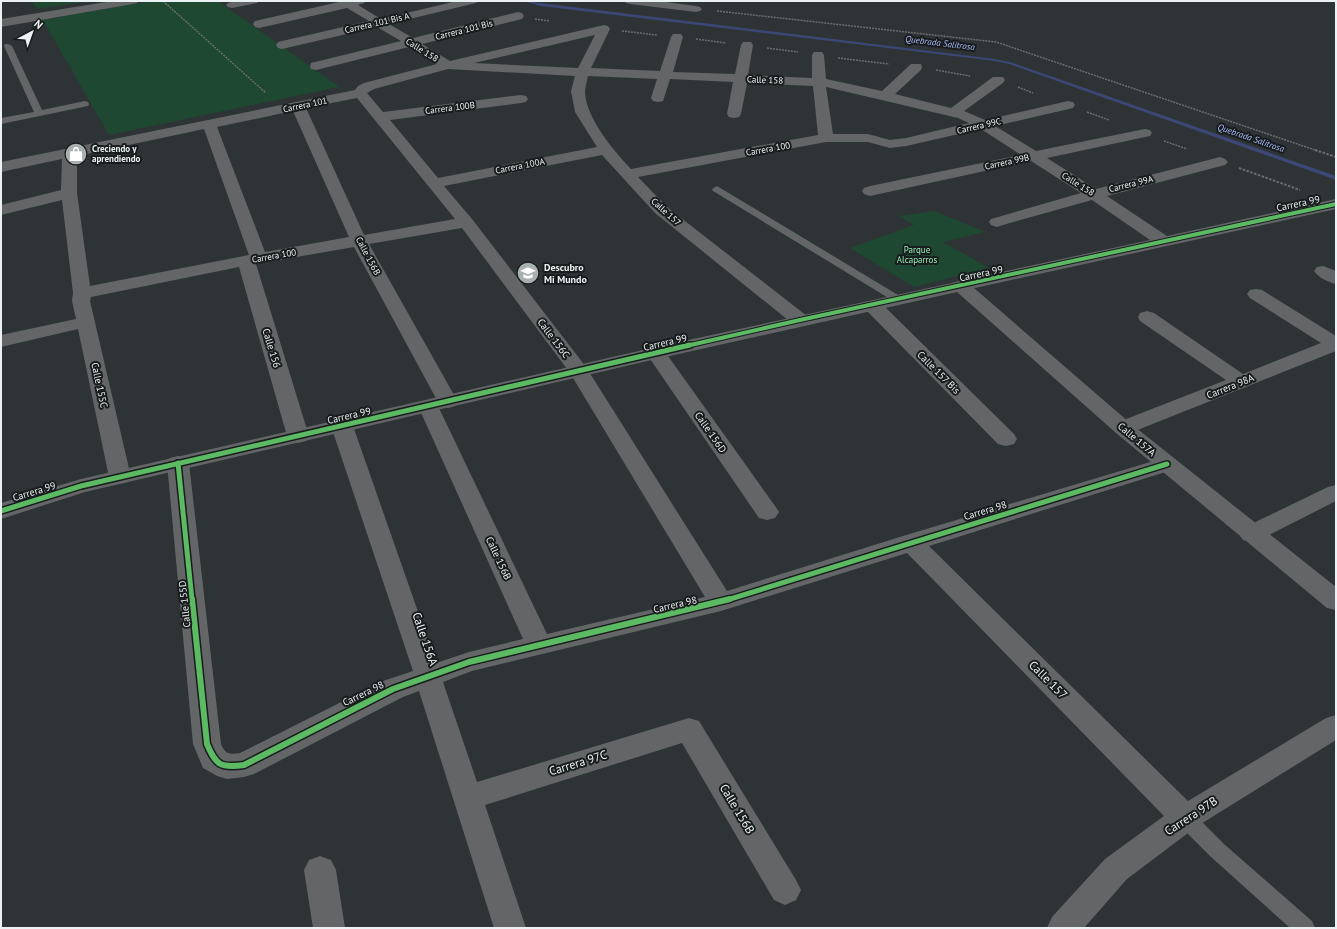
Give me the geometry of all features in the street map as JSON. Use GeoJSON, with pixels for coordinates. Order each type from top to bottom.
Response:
{"type":"FeatureCollection","features":[{"type":"Feature","properties":{"kind":"street"},"geometry":{"type":"LineString","coordinates":[[1,23],[133,1]]}},
{"type":"Feature","properties":{"kind":"street"},"geometry":{"type":"LineString","coordinates":[[232,5],[252,1]]}},
{"type":"Feature","properties":{"kind":"street","name":"Carrera 101 Bis A"},"geometry":{"type":"LineString","coordinates":[[282,45],[472,1]]}},
{"type":"Feature","properties":{"kind":"street"},"geometry":{"type":"LineString","coordinates":[[630,1],[696,9]]}},
{"type":"Feature","properties":{"kind":"street"},"geometry":{"type":"LineString","coordinates":[[259,24],[351,2]]}},
{"type":"Feature","properties":{"kind":"street","name":"Calle 158"},"geometry":{"type":"LineString","coordinates":[[351,2],[378,22],[448,65],[507,75],[582,73],[819,82],[835,84],[953,112],[973,119],[983,125],[1094,194],[1165,242]]}},
{"type":"Feature","properties":{"kind":"street","name":"Carrera 101 Bis"},"geometry":{"type":"LineString","coordinates":[[316,66],[518,16]]}},
{"type":"Feature","properties":{"kind":"street","name":"Carrera 101"},"geometry":{"type":"LineString","coordinates":[[1,167],[360,93],[369,86],[448,65],[604,29]]}},
{"type":"Feature","properties":{"kind":"street","name":"Calle 157"},"geometry":{"type":"LineString","coordinates":[[604,29],[582,73],[578,91],[582,112],[606,150],[661,210],[800,320]]}},
{"type":"Feature","properties":{"kind":"street"},"geometry":{"type":"LineString","coordinates":[[658,98],[677,37]]}},
{"type":"Feature","properties":{"kind":"street"},"geometry":{"type":"LineString","coordinates":[[734,114],[747,45]]}},
{"type":"Feature","properties":{"kind":"street"},"geometry":{"type":"LineString","coordinates":[[818,55],[819,82],[826,138]]}},
{"type":"Feature","properties":{"kind":"street"},"geometry":{"type":"LineString","coordinates":[[885,96],[916,67]]}},
{"type":"Feature","properties":{"kind":"street"},"geometry":{"type":"LineString","coordinates":[[953,112],[998,80]]}},
{"type":"Feature","properties":{"kind":"street","name":"Calle 156C"},"geometry":{"type":"LineString","coordinates":[[360,93],[466,222],[579,371],[721,602]]}},
{"type":"Feature","properties":{"kind":"street","name":"Carrera 100B"},"geometry":{"type":"LineString","coordinates":[[380,117],[521,99]]}},
{"type":"Feature","properties":{"kind":"street","name":"Carrera 99C"},"geometry":{"type":"LineString","coordinates":[[890,144],[906,142],[1068,105]]}},
{"type":"Feature","properties":{"kind":"street","name":"Calle 156B"},"geometry":{"type":"LineString","coordinates":[[291,107],[360,241],[438,404],[539,645]]}},
{"type":"Feature","properties":{"kind":"street","name":"Calle 156"},"geometry":{"type":"LineString","coordinates":[[209,124],[252,259],[298,436]]}},
{"type":"Feature","properties":{"kind":"street","name":"Carrera 99B"},"geometry":{"type":"LineString","coordinates":[[870,191],[1144,133]]}},
{"type":"Feature","properties":{"kind":"street","name":"Carrera 100"},"geometry":{"type":"LineString","coordinates":[[627,174],[826,138],[868,138],[890,144]]}},
{"type":"Feature","properties":{"kind":"street","name":"Carrera 100A"},"geometry":{"type":"LineString","coordinates":[[434,183],[606,150]]}},
{"type":"Feature","properties":{"kind":"street","name":"Calle 155C"},"geometry":{"type":"LineString","coordinates":[[70,153],[70,193],[82,294],[81,301],[120,477]]}},
{"type":"Feature","properties":{"kind":"street","name":"Carrera 99A"},"geometry":{"type":"LineString","coordinates":[[997,222],[1094,194],[1220,162]]}},
{"type":"Feature","properties":{"kind":"street"},"geometry":{"type":"LineString","coordinates":[[1,210],[70,193]]}},
{"type":"Feature","properties":{"kind":"street","name":"Carrera 99"},"geometry":{"type":"LineString","coordinates":[[1,511],[81,486],[656,352],[800,320],[873,306],[1336,204]]}},
{"type":"Feature","properties":{"kind":"street","name":"Carrera 100"},"geometry":{"type":"LineString","coordinates":[[82,294],[252,259],[466,222]]}},
{"type":"Feature","properties":{"kind":"street","name":"Calle 157A"},"geometry":{"type":"LineString","coordinates":[[961,286],[1124,428],[1336,601]]}},
{"type":"Feature","properties":{"kind":"street"},"geometry":{"type":"LineString","coordinates":[[1256,294],[1336,344]]}},
{"type":"Feature","properties":{"kind":"street","name":"Calle 157 Bis"},"geometry":{"type":"LineString","coordinates":[[873,306],[1006,439]]}},
{"type":"Feature","properties":{"kind":"street"},"geometry":{"type":"LineString","coordinates":[[1146,317],[1242,382]]}},
{"type":"Feature","properties":{"kind":"street"},"geometry":{"type":"LineString","coordinates":[[1,341],[86,322]]}},
{"type":"Feature","properties":{"kind":"street","name":"Carrera 98A"},"geometry":{"type":"LineString","coordinates":[[1124,428],[1336,344]]}},
{"type":"Feature","properties":{"kind":"street","name":"Calle 156D"},"geometry":{"type":"LineString","coordinates":[[656,352],[766,512]]}},
{"type":"Feature","properties":{"kind":"street","name":"Calle 156A"},"geometry":{"type":"LineString","coordinates":[[342,426],[428,677],[510,928]]}},
{"type":"Feature","properties":{"kind":"street","name":"Calle 155D"},"geometry":{"type":"LineString","coordinates":[[178,463],[207,744]]}},
{"type":"Feature","properties":{"kind":"street","name":"Carrera 98"},"geometry":{"type":"LineString","coordinates":[[207,744],[213,760],[227,767],[244,764],[386,692],[469,662],[721,602],[1167,464]]}},
{"type":"Feature","properties":{"kind":"street"},"geometry":{"type":"LineString","coordinates":[[1252,534],[1336,492]]}},
{"type":"Feature","properties":{"kind":"street","name":"Calle 157"},"geometry":{"type":"LineString","coordinates":[[911,542],[1185,818]]}},
{"type":"Feature","properties":{"kind":"street","name":"Carrera 97B"},"geometry":{"type":"LineString","coordinates":[[1063,928],[1116,868],[1185,818],[1336,726]]}},
{"type":"Feature","properties":{"kind":"street","name":"Calle 156B"},"geometry":{"type":"LineString","coordinates":[[690,728],[785,890]]}},
{"type":"Feature","properties":{"kind":"street","name":"Carrera 97C"},"geometry":{"type":"LineString","coordinates":[[467,798],[690,728]]}},
{"type":"Feature","properties":{"kind":"street"},"geometry":{"type":"LineString","coordinates":[[320,870],[329,928]]}},
{"type":"Feature","properties":{"kind":"lane"},"geometry":{"type":"LineString","coordinates":[[8,46],[39,113]]}},
{"type":"Feature","properties":{"kind":"lane"},"geometry":{"type":"LineString","coordinates":[[1,121],[85,104]]}},
{"type":"Feature","properties":{"kind":"lane"},"geometry":{"type":"LineString","coordinates":[[717,189],[899,300]]}},
{"type":"Feature","properties":{"kind":"lane"},"geometry":{"type":"LineString","coordinates":[[1185,818],[1217,850],[1305,928]]}},
{"type":"Feature","properties":{"kind":"path"},"geometry":{"type":"LineString","coordinates":[[163,1],[291,107]]}},
{"type":"Feature","properties":{"kind":"path"},"geometry":{"type":"LineString","coordinates":[[696,9],[996,42],[1336,157]]}},
{"type":"Feature","properties":{"kind":"green space"},"geometry":{"type":"Polygon","coordinates":[[[32,1],[89,1],[37,9],[32,1]]]}},
{"type":"Feature","properties":{"kind":"green space"},"geometry":{"type":"Polygon","coordinates":[[[151,1],[218,1],[339,87],[109,135],[43,20],[151,1]]]}},
{"type":"Feature","properties":{"kind":"green space","name":"Parque Alcaparros"},"geometry":{"type":"Polygon","coordinates":[[[935,211],[985,232],[943,242],[989,268],[914,287],[850,248],[914,225],[899,216],[935,211]]]}},
{"type":"Feature","properties":{"kind":"waterway","name":"Quebrada Salitrosa"},"geometry":{"type":"LineString","coordinates":[[526,1],[541,5],[1010,63],[1336,178]]}},
{"type":"Feature","properties":{"kind":"cycle path"},"geometry":{"type":"LineString","coordinates":[[1,511],[81,486],[800,320],[1336,204]]}},
{"type":"Feature","properties":{"kind":"cycle path"},"geometry":{"type":"LineString","coordinates":[[178,463],[207,744],[213,759],[227,767],[244,765],[393,689],[469,662],[721,602],[1167,464]]}},
{"type":"Feature","properties":{"kind":"place","name":"Creciendo y aprendiendo"},"geometry":{"type":"Point","coordinates":[76,154]}},
{"type":"Feature","properties":{"kind":"place","name":"Descubro Mi Mundo"},"geometry":{"type":"Point","coordinates":[528,273]}}]}
